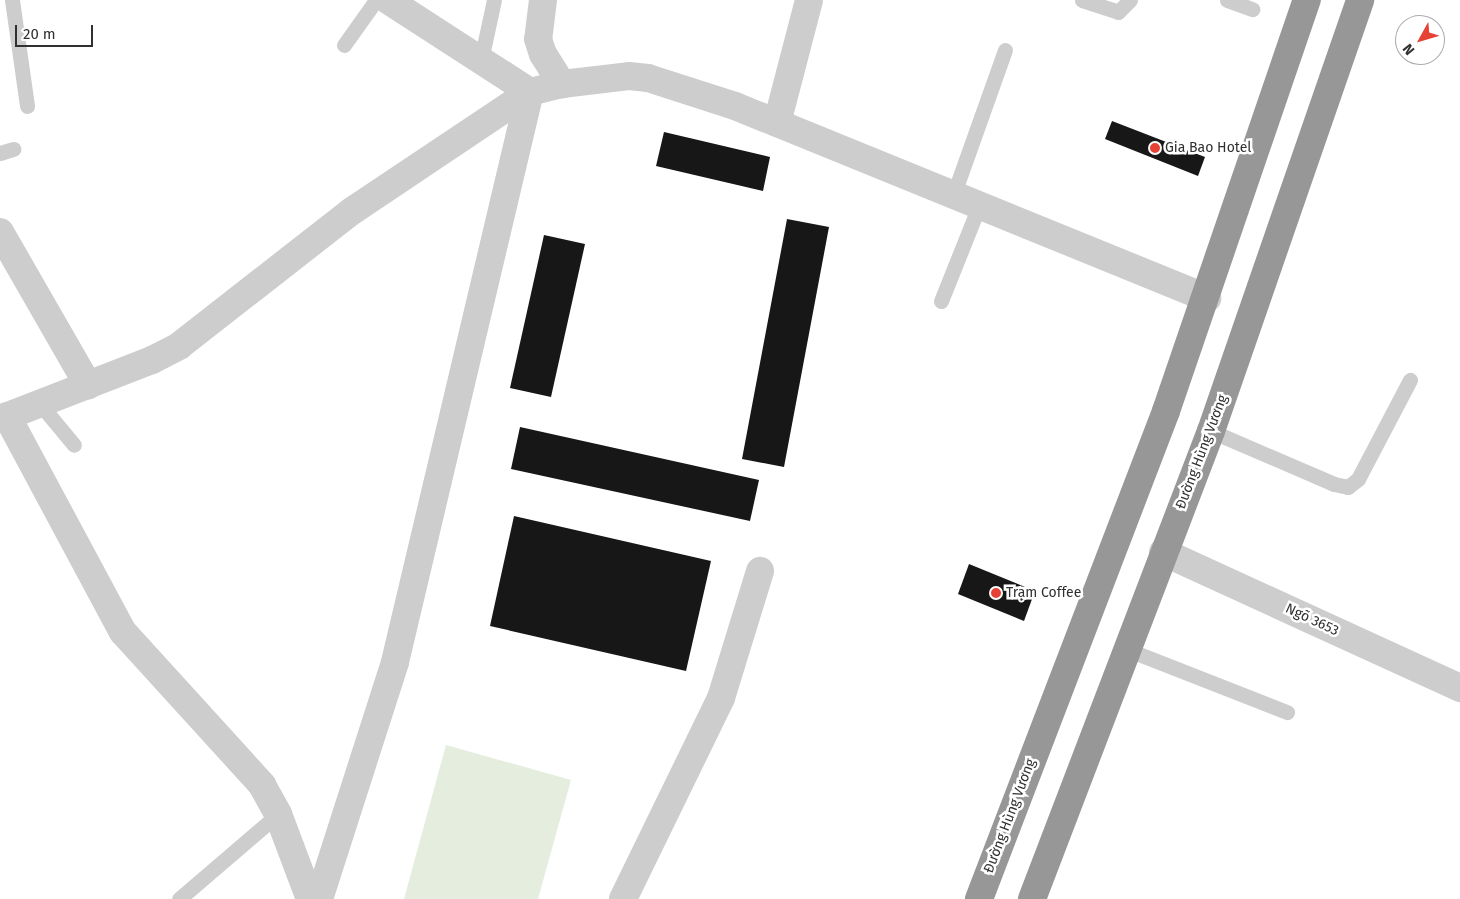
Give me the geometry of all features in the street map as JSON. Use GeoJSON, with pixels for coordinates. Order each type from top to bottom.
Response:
{"type":"FeatureCollection","features":[{"type":"Feature","properties":{"kind":"highway","name":"Đường Hùng Vương"},"geometry":{"type":"LineString","coordinates":[[979,899],[1166,412],[1307,0]]}},
{"type":"Feature","properties":{"kind":"highway","name":"Đường Hùng Vương"},"geometry":{"type":"LineString","coordinates":[[1032,899],[1163,552],[1211,431],[1360,0]]}},
{"type":"Feature","properties":{"kind":"street"},"geometry":{"type":"LineString","coordinates":[[388,0],[530,92]]}},
{"type":"Feature","properties":{"kind":"street"},"geometry":{"type":"LineString","coordinates":[[543,0],[538,39],[543,54],[562,84]]}},
{"type":"Feature","properties":{"kind":"street"},"geometry":{"type":"LineString","coordinates":[[777,123],[809,0]]}},
{"type":"Feature","properties":{"kind":"street"},"geometry":{"type":"LineString","coordinates":[[310,899],[278,814],[262,785],[124,632],[4,418],[152,360],[179,346],[352,212],[530,92],[562,84],[629,76],[648,78],[777,123],[1206,298]]}},
{"type":"Feature","properties":{"kind":"street"},"geometry":{"type":"LineString","coordinates":[[319,899],[395,662],[530,92]]}},
{"type":"Feature","properties":{"kind":"street"},"geometry":{"type":"LineString","coordinates":[[0,232],[88,385]]}},
{"type":"Feature","properties":{"kind":"street","name":"Ngõ 3653"},"geometry":{"type":"LineString","coordinates":[[1163,552],[1460,688]]}},
{"type":"Feature","properties":{"kind":"street"},"geometry":{"type":"LineString","coordinates":[[622,899],[721,698],[760,571]]}},
{"type":"Feature","properties":{"kind":"lane"},"geometry":{"type":"LineString","coordinates":[[12,0],[27,106]]}},
{"type":"Feature","properties":{"kind":"lane"},"geometry":{"type":"LineString","coordinates":[[344,45],[376,0]]}},
{"type":"Feature","properties":{"kind":"lane"},"geometry":{"type":"LineString","coordinates":[[481,60],[494,0]]}},
{"type":"Feature","properties":{"kind":"lane"},"geometry":{"type":"LineString","coordinates":[[1082,0],[1118,12],[1130,0]]}},
{"type":"Feature","properties":{"kind":"lane"},"geometry":{"type":"LineString","coordinates":[[1227,0],[1252,10]]}},
{"type":"Feature","properties":{"kind":"lane"},"geometry":{"type":"LineString","coordinates":[[954,196],[1005,50]]}},
{"type":"Feature","properties":{"kind":"lane"},"geometry":{"type":"LineString","coordinates":[[941,301],[979,206]]}},
{"type":"Feature","properties":{"kind":"lane"},"geometry":{"type":"LineString","coordinates":[[1211,431],[1334,484],[1348,486],[1358,479],[1410,380]]}},
{"type":"Feature","properties":{"kind":"lane"},"geometry":{"type":"LineString","coordinates":[[40,404],[74,445]]}},
{"type":"Feature","properties":{"kind":"lane"},"geometry":{"type":"LineString","coordinates":[[1126,650],[1287,712]]}},
{"type":"Feature","properties":{"kind":"lane"},"geometry":{"type":"LineString","coordinates":[[178,899],[278,814]]}},
{"type":"Feature","properties":{"kind":"green space"},"geometry":{"type":"Polygon","coordinates":[[[446,745],[571,780],[538,899],[404,899],[446,745]]]}},
{"type":"Feature","properties":{"kind":"building","name":"Gia Bao Hotel"},"geometry":{"type":"Polygon","coordinates":[[[1112,121],[1205,157],[1198,176],[1105,139],[1112,121]]]}},
{"type":"Feature","properties":{"kind":"building"},"geometry":{"type":"Polygon","coordinates":[[[664,132],[770,157],[763,191],[656,166],[664,132]]]}},
{"type":"Feature","properties":{"kind":"building"},"geometry":{"type":"Polygon","coordinates":[[[787,219],[829,227],[784,467],[742,459],[787,219]]]}},
{"type":"Feature","properties":{"kind":"building"},"geometry":{"type":"Polygon","coordinates":[[[544,235],[585,244],[551,397],[510,388],[544,235]]]}},
{"type":"Feature","properties":{"kind":"building"},"geometry":{"type":"Polygon","coordinates":[[[520,427],[759,480],[750,521],[511,469],[520,427]]]}},
{"type":"Feature","properties":{"kind":"building"},"geometry":{"type":"Polygon","coordinates":[[[514,516],[711,561],[686,671],[490,626],[514,516]]]}},
{"type":"Feature","properties":{"kind":"building","name":"Trạm Coffee"},"geometry":{"type":"Polygon","coordinates":[[[969,564],[1035,591],[1024,621],[958,594],[969,564]]]}},
{"type":"Feature","properties":{"kind":"place","name":"Gia Bao Hotel"},"geometry":{"type":"Point","coordinates":[1155,148]}},
{"type":"Feature","properties":{"kind":"place","name":"Trạm Coffee"},"geometry":{"type":"Point","coordinates":[996,593]}}]}
